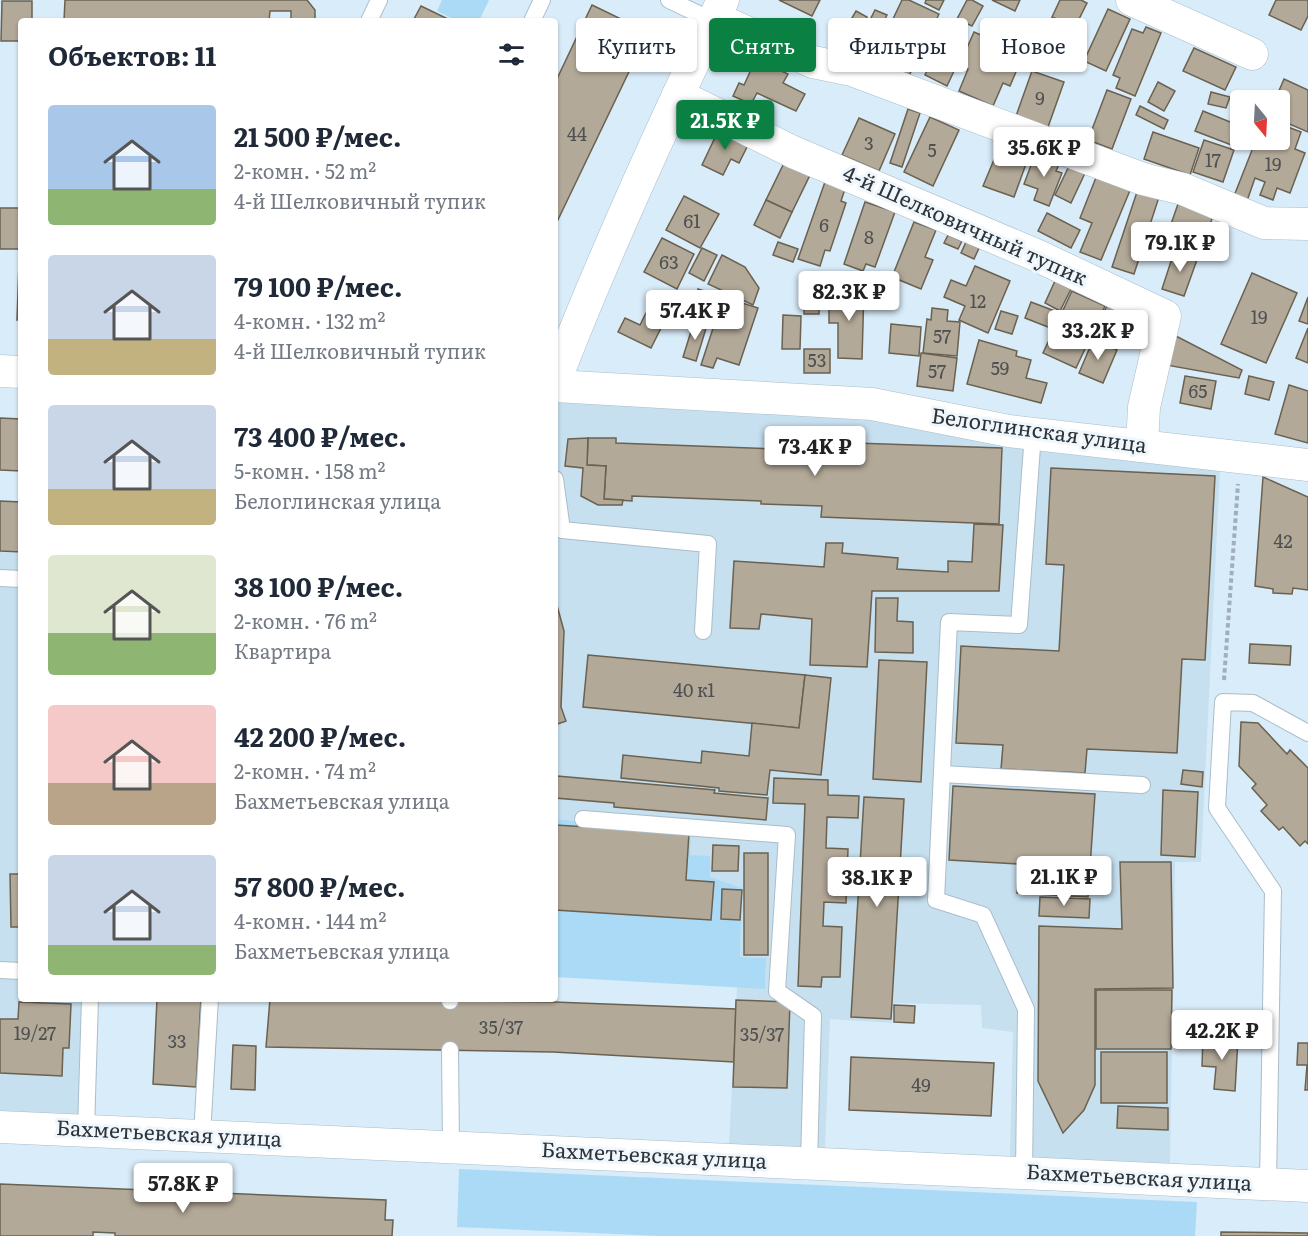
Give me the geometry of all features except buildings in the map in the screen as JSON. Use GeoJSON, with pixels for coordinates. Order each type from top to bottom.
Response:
{"type":"FeatureCollection","features":[{"type":"Feature","properties":{"kind":"street"},"geometry":{"type":"LineString","coordinates":[[1132,0],[1252,54]]}},
{"type":"Feature","properties":{"kind":"street"},"geometry":{"type":"LineString","coordinates":[[558,376],[576,326],[678,95],[717,13],[813,62],[852,70],[1143,179],[1183,189],[1264,223],[1308,224]]}},
{"type":"Feature","properties":{"kind":"street","name":"4-й Шелковичный тупик"},"geometry":{"type":"LineString","coordinates":[[678,95],[794,152],[1038,256],[1165,316],[1144,407],[1142,446]]}},
{"type":"Feature","properties":{"kind":"street"},"geometry":{"type":"LineString","coordinates":[[0,371],[18,372]]}},
{"type":"Feature","properties":{"kind":"street","name":"Белоглинская улица"},"geometry":{"type":"LineString","coordinates":[[558,384],[872,404],[1010,431],[1308,465]]}},
{"type":"Feature","properties":{"kind":"street","name":"Бахметьевская улица"},"geometry":{"type":"LineString","coordinates":[[0,1127],[1308,1186]]}},
{"type":"Feature","properties":{"kind":"lane"},"geometry":{"type":"LineString","coordinates":[[370,18],[379,0]]}},
{"type":"Feature","properties":{"kind":"lane"},"geometry":{"type":"LineString","coordinates":[[533,18],[542,0]]}},
{"type":"Feature","properties":{"kind":"lane"},"geometry":{"type":"LineString","coordinates":[[669,0],[717,13]]}},
{"type":"Feature","properties":{"kind":"lane"},"geometry":{"type":"LineString","coordinates":[[1024,1173],[1026,1009],[984,915],[936,900],[949,622],[1019,625],[1034,433]]}},
{"type":"Feature","properties":{"kind":"lane"},"geometry":{"type":"LineString","coordinates":[[558,501],[562,530],[708,544],[703,631]]}},
{"type":"Feature","properties":{"kind":"lane"},"geometry":{"type":"LineString","coordinates":[[0,578],[18,579]]}},
{"type":"Feature","properties":{"kind":"lane"},"geometry":{"type":"LineString","coordinates":[[1268,1184],[1273,891],[1217,808],[1223,702],[1253,702],[1308,733]]}},
{"type":"Feature","properties":{"kind":"lane"},"geometry":{"type":"LineString","coordinates":[[942,774],[1142,785]]}},
{"type":"Feature","properties":{"kind":"lane"},"geometry":{"type":"LineString","coordinates":[[583,819],[787,835],[777,992],[813,1016],[809,1163]]}},
{"type":"Feature","properties":{"kind":"lane"},"geometry":{"type":"LineString","coordinates":[[0,970],[18,971]]}},
{"type":"Feature","properties":{"kind":"lane"},"geometry":{"type":"LineString","coordinates":[[86,1130],[90,1002]]}},
{"type":"Feature","properties":{"kind":"lane"},"geometry":{"type":"LineString","coordinates":[[202,1136],[210,1002]]}},
{"type":"Feature","properties":{"kind":"lane"},"geometry":{"type":"LineString","coordinates":[[450,1050],[451,1147]]}},
{"type":"Feature","properties":{"kind":"path"},"geometry":{"type":"LineString","coordinates":[[1223,702],[1240,458]]}},
{"type":"Feature","properties":{"kind":"shaded area"},"geometry":{"type":"Polygon","coordinates":[[[442,0],[489,0],[480,18],[451,18],[437,11],[442,0]]]}},
{"type":"Feature","properties":{"kind":"shaded area"},"geometry":{"type":"Polygon","coordinates":[[[558,398],[870,413],[1220,468],[1201,862],[1175,862],[1170,1164],[1010,1157],[1013,1032],[982,1028],[981,1005],[894,1003],[892,1023],[830,1019],[825,1149],[729,1144],[737,987],[765,988],[766,958],[740,957],[742,888],[709,877],[690,855],[690,831],[558,819],[558,398]]]}},
{"type":"Feature","properties":{"kind":"shaded area"},"geometry":{"type":"Polygon","coordinates":[[[0,552],[18,553],[18,1002],[92,1002],[89,1116],[0,1112],[0,552]]]}},
{"type":"Feature","properties":{"kind":"shaded area"},"geometry":{"type":"Polygon","coordinates":[[[558,819],[691,831],[690,855],[710,856],[710,877],[742,888],[740,957],[766,958],[765,989],[558,977],[558,819]]]}},
{"type":"Feature","properties":{"kind":"shaded area"},"geometry":{"type":"Polygon","coordinates":[[[459,1169],[1197,1202],[1195,1236],[661,1236],[457,1227],[459,1169]]]}}]}
